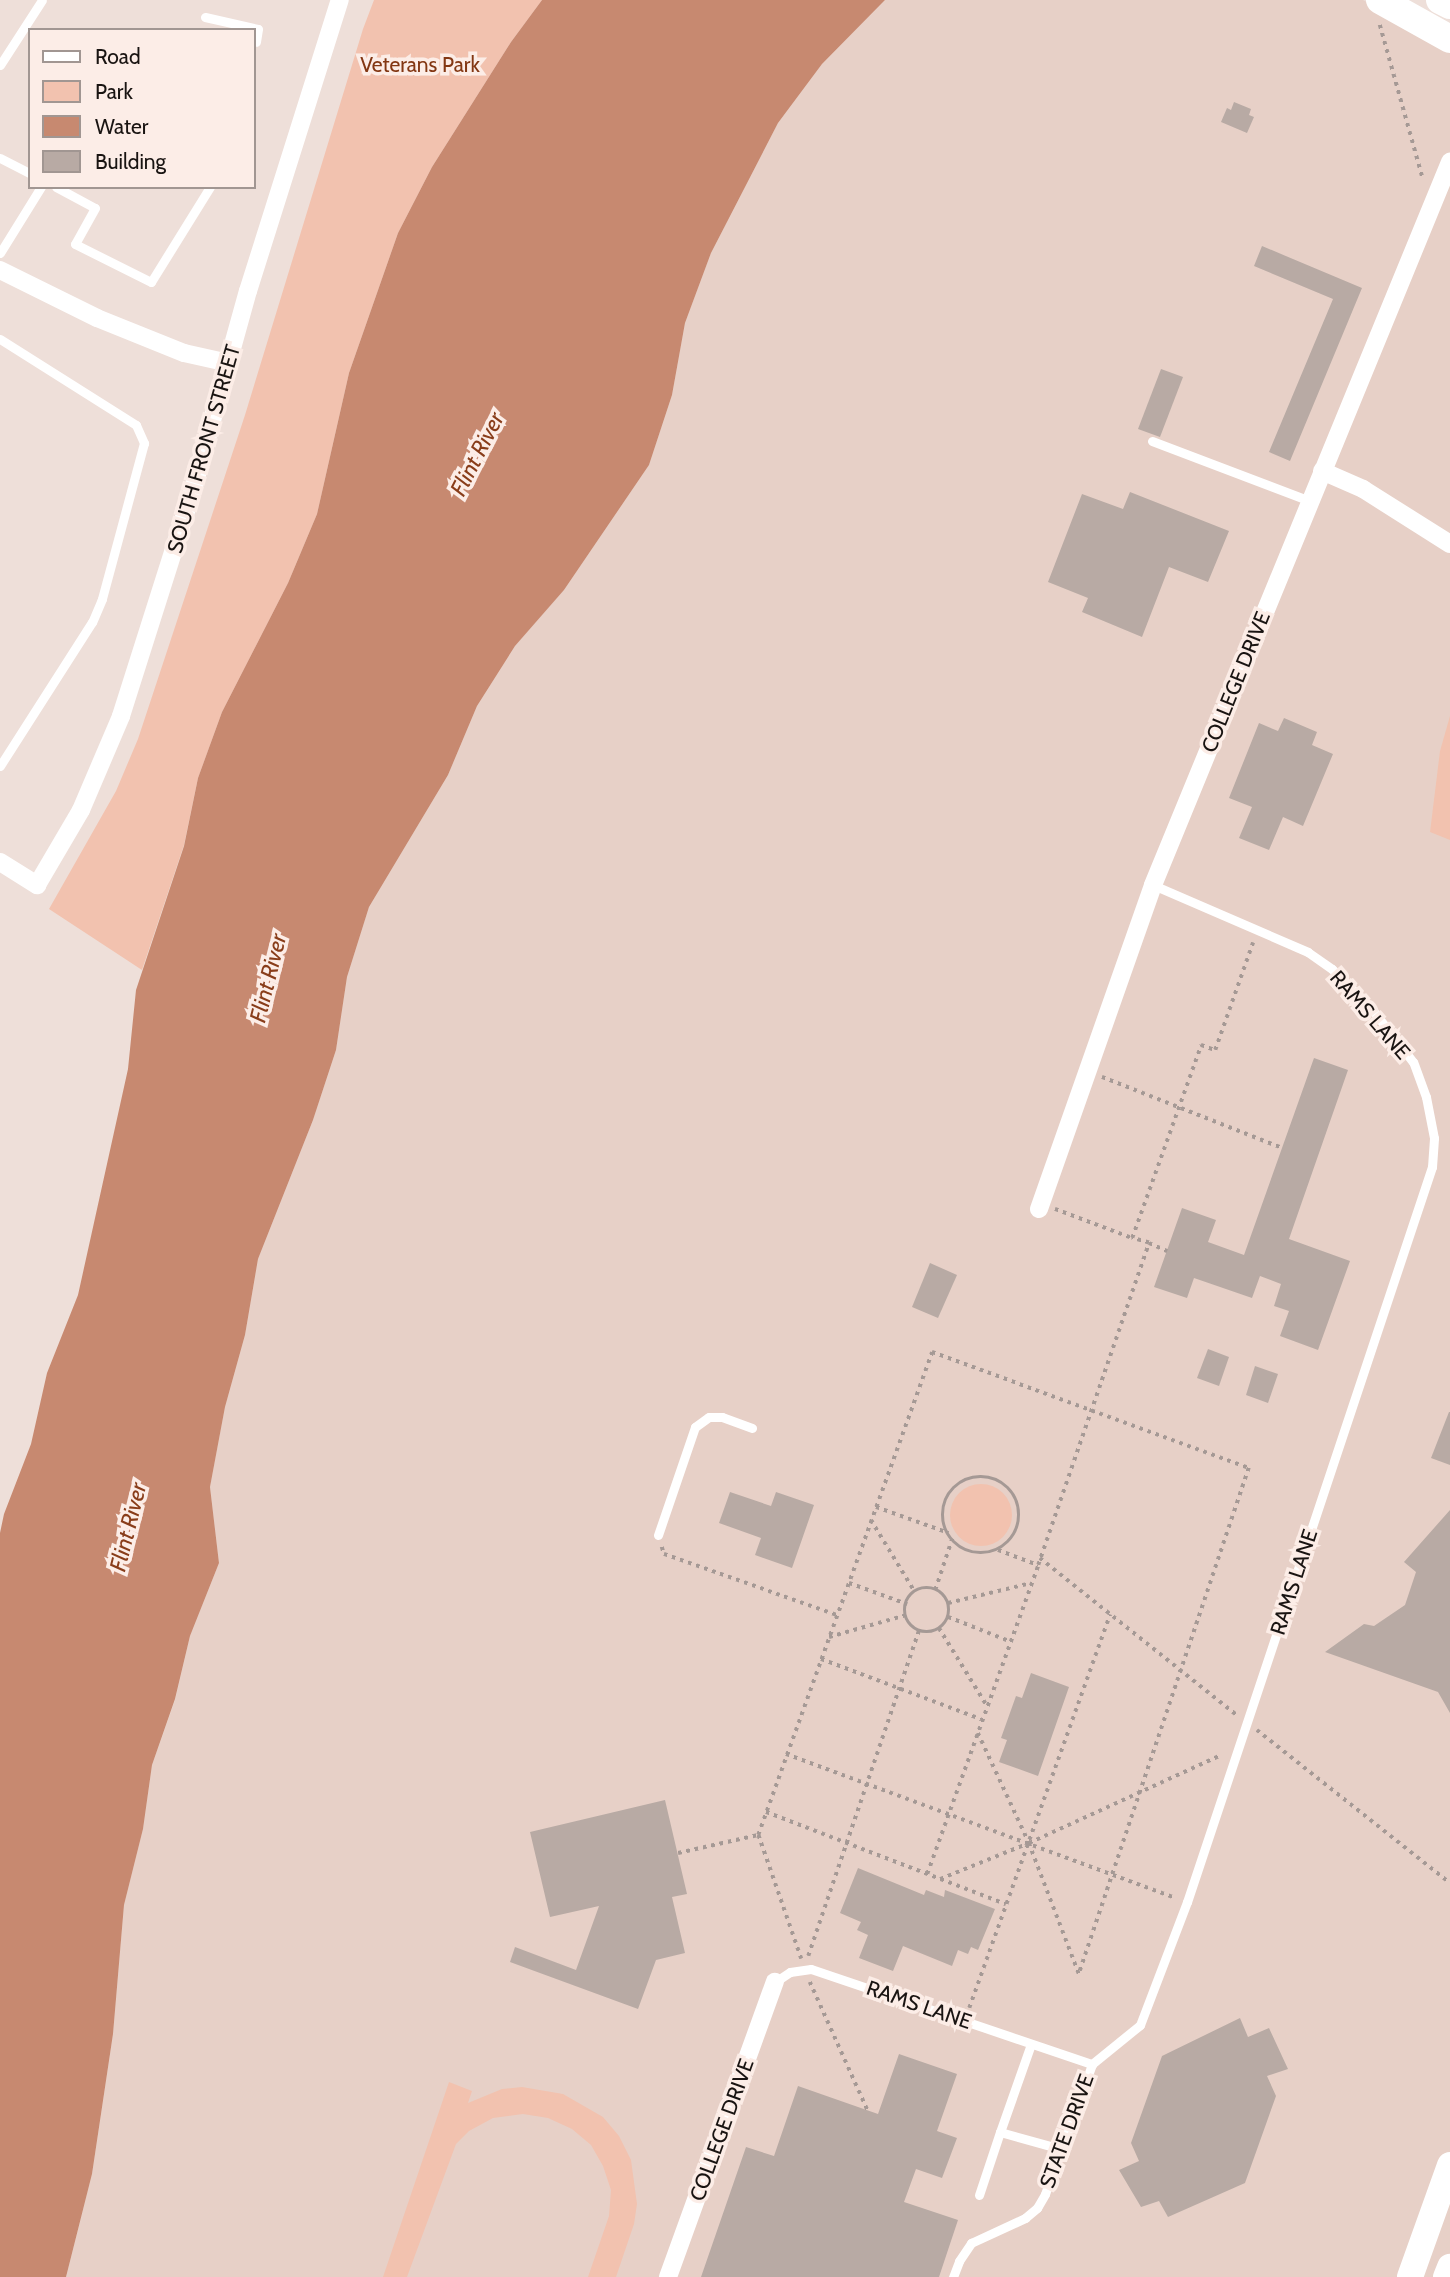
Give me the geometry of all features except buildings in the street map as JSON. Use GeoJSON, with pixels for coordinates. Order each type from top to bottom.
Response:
{"type":"FeatureCollection","features":[{"type":"Feature","properties":{"kind":"main road"},"geometry":{"type":"LineString","coordinates":[[1440,0],[1450,5]]}},
{"type":"Feature","properties":{"kind":"main road"},"geometry":{"type":"LineString","coordinates":[[1378,6],[1450,39]]}},
{"type":"Feature","properties":{"kind":"main road"},"geometry":{"type":"LineString","coordinates":[[1410,2277],[1450,2165]]}},
{"type":"Feature","properties":{"kind":"main road"},"geometry":{"type":"LineString","coordinates":[[1446,2277],[1450,2267]]}},
{"type":"Feature","properties":{"kind":"street","name":"SOUTH FRONT STREET"},"geometry":{"type":"LineString","coordinates":[[0,862],[37,886],[81,810],[121,716],[181,527],[248,291],[338,1]]}},
{"type":"Feature","properties":{"kind":"street","name":"COLLEGE DRIVE"},"geometry":{"type":"LineString","coordinates":[[1040,1206],[1153,884],[1450,162]]}},
{"type":"Feature","properties":{"kind":"street"},"geometry":{"type":"LineString","coordinates":[[0,270],[122,328],[184,353],[229,363]]}},
{"type":"Feature","properties":{"kind":"street"},"geometry":{"type":"LineString","coordinates":[[1322,471],[1363,489],[1450,544]]}},
{"type":"Feature","properties":{"kind":"street","name":"COLLEGE DRIVE"},"geometry":{"type":"LineString","coordinates":[[668,2277],[775,1982]]}},
{"type":"Feature","properties":{"kind":"lane"},"geometry":{"type":"LineString","coordinates":[[0,65],[42,0]]}},
{"type":"Feature","properties":{"kind":"lane"},"geometry":{"type":"LineString","coordinates":[[205,17],[253,28]]}},
{"type":"Feature","properties":{"kind":"lane"},"geometry":{"type":"LineString","coordinates":[[256,29],[256,42]]}},
{"type":"Feature","properties":{"kind":"lane"},"geometry":{"type":"LineString","coordinates":[[0,158],[28,172]]}},
{"type":"Feature","properties":{"kind":"lane"},"geometry":{"type":"LineString","coordinates":[[0,253],[40,189]]}},
{"type":"Feature","properties":{"kind":"lane"},"geometry":{"type":"LineString","coordinates":[[60,189],[95,208],[75,244],[151,282],[209,189]]}},
{"type":"Feature","properties":{"kind":"lane"},"geometry":{"type":"LineString","coordinates":[[0,339],[136,425],[144,443],[92,622],[0,766]]}},
{"type":"Feature","properties":{"kind":"lane"},"geometry":{"type":"LineString","coordinates":[[1152,442],[1310,502]]}},
{"type":"Feature","properties":{"kind":"lane","name":"RAMS LANE"},"geometry":{"type":"LineString","coordinates":[[804,1969],[1092,2064],[1140,2025],[1187,1902],[1432,1167],[1434,1138],[1426,1097],[1413,1062],[1371,1008],[1332,969],[1308,952],[1153,884]]}},
{"type":"Feature","properties":{"kind":"lane"},"geometry":{"type":"LineString","coordinates":[[658,1535],[695,1427],[709,1417],[722,1417],[752,1428]]}},
{"type":"Feature","properties":{"kind":"lane"},"geometry":{"type":"LineString","coordinates":[[775,1982],[790,1972],[804,1969]]}},
{"type":"Feature","properties":{"kind":"lane"},"geometry":{"type":"LineString","coordinates":[[979,2194],[1031,2044]]}},
{"type":"Feature","properties":{"kind":"lane","name":"STATE DRIVE"},"geometry":{"type":"LineString","coordinates":[[953,2277],[959,2261],[971,2243],[1025,2218],[1037,2208],[1092,2064]]}},
{"type":"Feature","properties":{"kind":"lane"},"geometry":{"type":"LineString","coordinates":[[1000,2132],[1061,2150]]}},
{"type":"Feature","properties":{"kind":"path"},"geometry":{"type":"LineString","coordinates":[[1378,6],[1425,187]]}},
{"type":"Feature","properties":{"kind":"path"},"geometry":{"type":"LineString","coordinates":[[1132,1238],[1201,1045],[1215,1050],[1257,930]]}},
{"type":"Feature","properties":{"kind":"path"},"geometry":{"type":"LineString","coordinates":[[1087,1071],[1282,1147]]}},
{"type":"Feature","properties":{"kind":"path"},"geometry":{"type":"LineString","coordinates":[[1040,1206],[1167,1251]]}},
{"type":"Feature","properties":{"kind":"path"},"geometry":{"type":"LineString","coordinates":[[927,1874],[1032,1583],[1149,1243]]}},
{"type":"Feature","properties":{"kind":"path"},"geometry":{"type":"LineString","coordinates":[[869,2111],[804,1969],[758,1835],[932,1352],[1249,1468],[1079,1974],[1028,1843],[977,1731]]}},
{"type":"Feature","properties":{"kind":"path"},"geometry":{"type":"LineString","coordinates":[[975,1478],[1000,1482],[1017,1502],[1019,1514],[1011,1539],[996,1550],[979,1553],[969,1551],[952,1539],[949,1533],[943,1514],[952,1490],[975,1478]]}},
{"type":"Feature","properties":{"kind":"path"},"geometry":{"type":"LineString","coordinates":[[876,1507],[949,1533]]}},
{"type":"Feature","properties":{"kind":"path"},"geometry":{"type":"LineString","coordinates":[[871,1520],[915,1592]]}},
{"type":"Feature","properties":{"kind":"path"},"geometry":{"type":"LineString","coordinates":[[658,1535],[664,1554],[837,1615]]}},
{"type":"Feature","properties":{"kind":"path"},"geometry":{"type":"LineString","coordinates":[[935,1590],[952,1539]]}},
{"type":"Feature","properties":{"kind":"path"},"geometry":{"type":"LineString","coordinates":[[996,1550],[1038,1565]]}},
{"type":"Feature","properties":{"kind":"path"},"geometry":{"type":"LineString","coordinates":[[849,1582],[906,1604]]}},
{"type":"Feature","properties":{"kind":"path"},"geometry":{"type":"LineString","coordinates":[[948,1604],[1032,1583]]}},
{"type":"Feature","properties":{"kind":"path"},"geometry":{"type":"LineString","coordinates":[[929,1588],[935,1590],[948,1604],[948,1617],[939,1628],[930,1632],[919,1630],[911,1624],[906,1615],[906,1604],[915,1592],[929,1588]]}},
{"type":"Feature","properties":{"kind":"path"},"geometry":{"type":"LineString","coordinates":[[829,1637],[906,1615]]}},
{"type":"Feature","properties":{"kind":"path"},"geometry":{"type":"LineString","coordinates":[[965,2021],[1110,1615]]}},
{"type":"Feature","properties":{"kind":"path"},"geometry":{"type":"LineString","coordinates":[[948,1617],[1009,1641]]}},
{"type":"Feature","properties":{"kind":"path"},"geometry":{"type":"LineString","coordinates":[[939,1628],[986,1705]]}},
{"type":"Feature","properties":{"kind":"path"},"geometry":{"type":"LineString","coordinates":[[804,1969],[919,1630]]}},
{"type":"Feature","properties":{"kind":"path"},"geometry":{"type":"LineString","coordinates":[[821,1659],[981,1719]]}},
{"type":"Feature","properties":{"kind":"path"},"geometry":{"type":"LineString","coordinates":[[940,1879],[1028,1843],[1239,1747]]}},
{"type":"Feature","properties":{"kind":"path"},"geometry":{"type":"LineString","coordinates":[[786,1754],[1187,1902]]}},
{"type":"Feature","properties":{"kind":"path"},"geometry":{"type":"LineString","coordinates":[[766,1812],[1006,1904]]}},
{"type":"Feature","properties":{"kind":"path"},"geometry":{"type":"LineString","coordinates":[[678,1853],[758,1835]]}},
{"type":"Feature","properties":{"kind":"shaded area"},"geometry":{"type":"Polygon","coordinates":[[[885,0],[1363,0],[1450,50],[1450,2277],[66,2277],[92,2174],[113,2034],[124,1905],[143,1829],[152,1765],[175,1700],[190,1636],[219,1563],[210,1487],[225,1407],[245,1335],[258,1259],[313,1120],[336,1050],[347,977],[369,907],[448,775],[477,706],[515,646],[564,590],[649,465],[672,395],[685,323],[711,253],[778,123],[822,64],[885,0]]]}},
{"type":"Feature","properties":{"kind":"green space","name":"Veterans Park"},"geometry":{"type":"Polygon","coordinates":[[[374,0],[542,0],[511,42],[432,167],[398,233],[349,373],[317,514],[288,583],[222,712],[198,778],[184,845],[142,970],[49,909],[116,791],[138,739],[245,415],[374,0]]]}},
{"type":"Feature","properties":{"kind":"green space"},"geometry":{"type":"Polygon","coordinates":[[[1450,716],[1450,840],[1430,832],[1440,751],[1450,716]]]}},
{"type":"Feature","properties":{"kind":"green space"},"geometry":{"type":"Polygon","coordinates":[[[981,1484],[993,1486],[1003,1493],[1010,1503],[1010,1527],[1003,1537],[993,1544],[981,1546],[969,1544],[959,1537],[952,1527],[950,1515],[952,1503],[959,1493],[969,1486],[981,1484]]]}},
{"type":"Feature","properties":{"kind":"green space"},"geometry":{"type":"Polygon","coordinates":[[[449,2082],[472,2091],[468,2103],[502,2089],[522,2087],[563,2094],[603,2117],[619,2136],[631,2160],[637,2204],[634,2224],[616,2277],[588,2277],[609,2216],[611,2190],[603,2166],[591,2145],[572,2129],[548,2118],[523,2114],[493,2118],[469,2131],[456,2144],[407,2277],[383,2277],[449,2082]]]}},
{"type":"Feature","properties":{"kind":"water","name":"Flint River"},"geometry":{"type":"Polygon","coordinates":[[[542,0],[885,0],[822,64],[778,123],[711,253],[685,323],[672,395],[649,465],[564,590],[515,646],[477,706],[448,775],[369,907],[347,977],[336,1050],[313,1120],[258,1259],[245,1335],[225,1407],[210,1487],[219,1563],[190,1636],[175,1699],[152,1765],[143,1829],[124,1905],[113,2034],[92,2174],[66,2277],[0,2277],[0,1533],[4,1514],[31,1444],[47,1373],[78,1295],[128,1069],[136,990],[184,846],[198,778],[222,712],[288,583],[317,514],[349,373],[398,233],[432,167],[511,42],[542,0]]]}}]}
